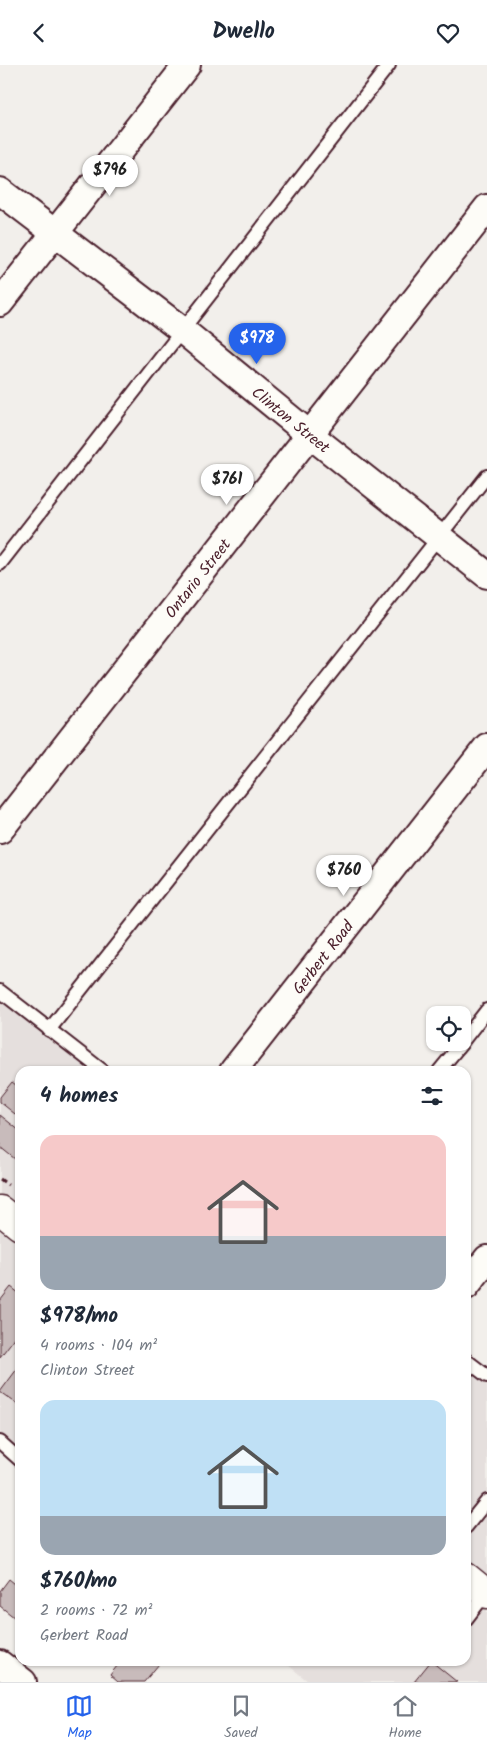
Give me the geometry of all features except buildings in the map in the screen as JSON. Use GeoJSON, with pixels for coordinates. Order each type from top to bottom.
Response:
{"type":"FeatureCollection","features":[{"type":"Feature","properties":{"kind":"main road"},"geometry":{"type":"LineString","coordinates":[[0,1210],[15,1222]]}},
{"type":"Feature","properties":{"kind":"main road"},"geometry":{"type":"LineString","coordinates":[[471,1581],[487,1593]]}},
{"type":"Feature","properties":{"kind":"street"},"geometry":{"type":"LineString","coordinates":[[0,303],[187,65]]}},
{"type":"Feature","properties":{"kind":"street","name":"Clinton Street"},"geometry":{"type":"LineString","coordinates":[[0,191],[182,330],[309,434],[487,575]]}},
{"type":"Feature","properties":{"kind":"street","name":"Ontario Street"},"geometry":{"type":"LineString","coordinates":[[0,830],[487,208]]}},
{"type":"Feature","properties":{"kind":"street","name":"Gerbert Road"},"geometry":{"type":"LineString","coordinates":[[237,1066],[487,747]]}},
{"type":"Feature","properties":{"kind":"street"},"geometry":{"type":"LineString","coordinates":[[471,1280],[487,1259]]}},
{"type":"Feature","properties":{"kind":"lane"},"geometry":{"type":"LineString","coordinates":[[0,563],[389,65]]}},
{"type":"Feature","properties":{"kind":"lane"},"geometry":{"type":"LineString","coordinates":[[49,1030],[487,476]]}},
{"type":"Feature","properties":{"kind":"lane"},"geometry":{"type":"LineString","coordinates":[[0,991],[96,1066]]}},
{"type":"Feature","properties":{"kind":"lane"},"geometry":{"type":"LineString","coordinates":[[471,1030],[487,1010]]}},
{"type":"Feature","properties":{"kind":"lane"},"geometry":{"type":"LineString","coordinates":[[443,1066],[455,1051]]}},
{"type":"Feature","properties":{"kind":"lane"},"geometry":{"type":"LineString","coordinates":[[471,1364],[487,1377]]}},
{"type":"Feature","properties":{"kind":"lane"},"geometry":{"type":"LineString","coordinates":[[0,1442],[15,1456]]}},
{"type":"Feature","properties":{"kind":"lane"},"geometry":{"type":"LineString","coordinates":[[471,1521],[487,1501]]}},
{"type":"Feature","properties":{"kind":"lane"},"geometry":{"type":"LineString","coordinates":[[471,1613],[487,1593]]}},
{"type":"Feature","properties":{"kind":"shaded area"},"geometry":{"type":"Polygon","coordinates":[[[0,994],[92,1066],[15,1066],[15,1452],[0,1440],[0,994]]]}},
{"type":"Feature","properties":{"kind":"shaded area"},"geometry":{"type":"Polygon","coordinates":[[[471,1367],[487,1379],[487,1682],[309,1682],[289,1666],[471,1666],[471,1367]]]}}]}
